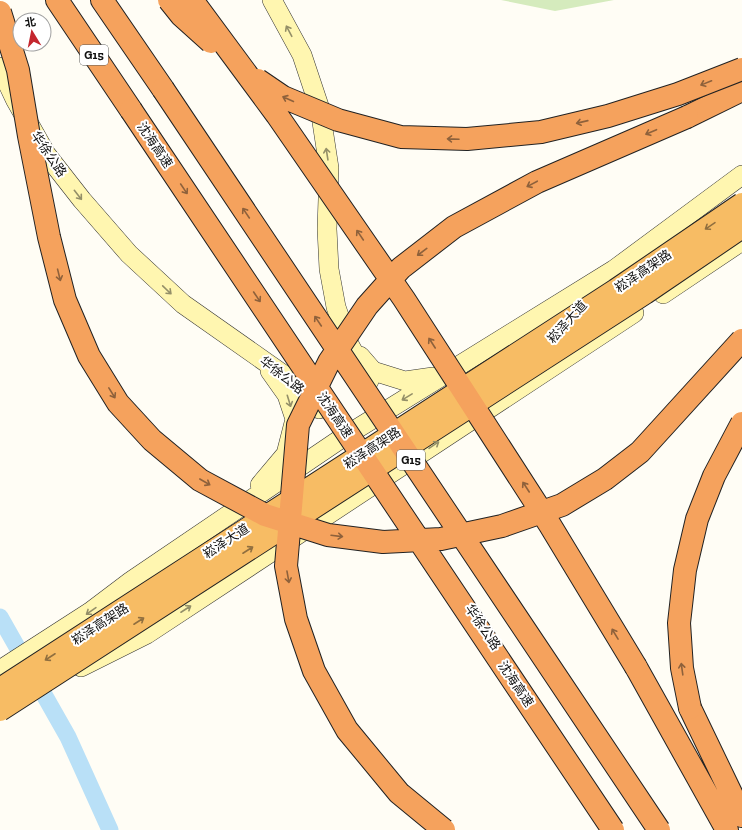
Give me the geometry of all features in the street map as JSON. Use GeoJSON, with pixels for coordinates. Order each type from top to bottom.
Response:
{"type":"FeatureCollection","features":[{"type":"Feature","properties":{"kind":"highway","name":"沈海高速"},"geometry":{"type":"LineString","coordinates":[[57,0],[613,830]]}},
{"type":"Feature","properties":{"kind":"highway","name":"G15"},"geometry":{"type":"LineString","coordinates":[[102,0],[659,830]]}},
{"type":"Feature","properties":{"kind":"highway"},"geometry":{"type":"LineString","coordinates":[[169,0],[181,15],[234,64],[283,97],[338,120],[401,136],[467,139],[541,132],[608,116],[678,94],[742,69]]}},
{"type":"Feature","properties":{"kind":"highway"},"geometry":{"type":"LineString","coordinates":[[192,0],[277,115],[404,299],[546,519],[639,674],[727,830]]}},
{"type":"Feature","properties":{"kind":"highway"},"geometry":{"type":"LineString","coordinates":[[0,12],[18,70],[32,151],[65,300],[88,356],[118,404],[152,440],[200,480],[265,515],[328,535],[383,542],[441,538],[479,531],[502,526],[562,505],[605,479],[640,452],[742,340]]}},
{"type":"Feature","properties":{"kind":"highway"},"geometry":{"type":"LineString","coordinates":[[444,830],[399,793],[347,730],[314,671],[296,619],[286,566],[298,425],[329,362],[367,306],[401,268],[454,227],[536,182],[687,117],[742,90]]}},
{"type":"Feature","properties":{"kind":"highway","name":"崧泽高架路"},"geometry":{"type":"LineString","coordinates":[[0,689],[616,290],[742,204]]}},
{"type":"Feature","properties":{"kind":"highway","name":"崧泽高架路"},"geometry":{"type":"LineString","coordinates":[[0,710],[645,293],[742,227]]}},
{"type":"Feature","properties":{"kind":"highway"},"geometry":{"type":"LineString","coordinates":[[742,423],[714,476],[697,519],[685,570],[679,623],[682,668],[690,708],[742,816]]}},
{"type":"Feature","properties":{"kind":"main road"},"geometry":{"type":"LineString","coordinates":[[272,0],[302,55],[320,109],[329,168],[327,229],[329,269],[336,308],[349,344],[400,440],[472,558],[654,830]]}},
{"type":"Feature","properties":{"kind":"main road","name":"华徐公路"},"geometry":{"type":"LineString","coordinates":[[0,67],[15,99],[46,154],[82,200],[129,254],[183,304],[301,387],[378,483],[447,573],[619,830]]}},
{"type":"Feature","properties":{"kind":"main road","name":"崧泽大道"},"geometry":{"type":"LineString","coordinates":[[378,483],[400,440],[547,345],[615,269],[742,176]]}},
{"type":"Feature","properties":{"kind":"main road","name":"崧泽大道"},"geometry":{"type":"LineString","coordinates":[[0,718],[66,675],[147,634],[378,483],[742,241]]}},
{"type":"Feature","properties":{"kind":"main road"},"geometry":{"type":"LineString","coordinates":[[131,581],[385,410],[615,269]]}},
{"type":"Feature","properties":{"kind":"main road"},"geometry":{"type":"LineString","coordinates":[[349,344],[374,371],[404,381],[440,376]]}},
{"type":"Feature","properties":{"kind":"main road"},"geometry":{"type":"LineString","coordinates":[[3,668],[90,612],[258,488],[286,454],[295,419],[288,395],[260,357]]}},
{"type":"Feature","properties":{"kind":"main road","name":"崧泽大道"},"geometry":{"type":"LineString","coordinates":[[66,675],[131,603],[356,457],[385,410]]}},
{"type":"Feature","properties":{"kind":"green space"},"geometry":{"type":"Polygon","coordinates":[[[501,0],[614,0],[555,11],[501,0]]]}},
{"type":"Feature","properties":{"kind":"waterway"},"geometry":{"type":"LineString","coordinates":[[0,617],[68,737],[110,830]]}}]}
